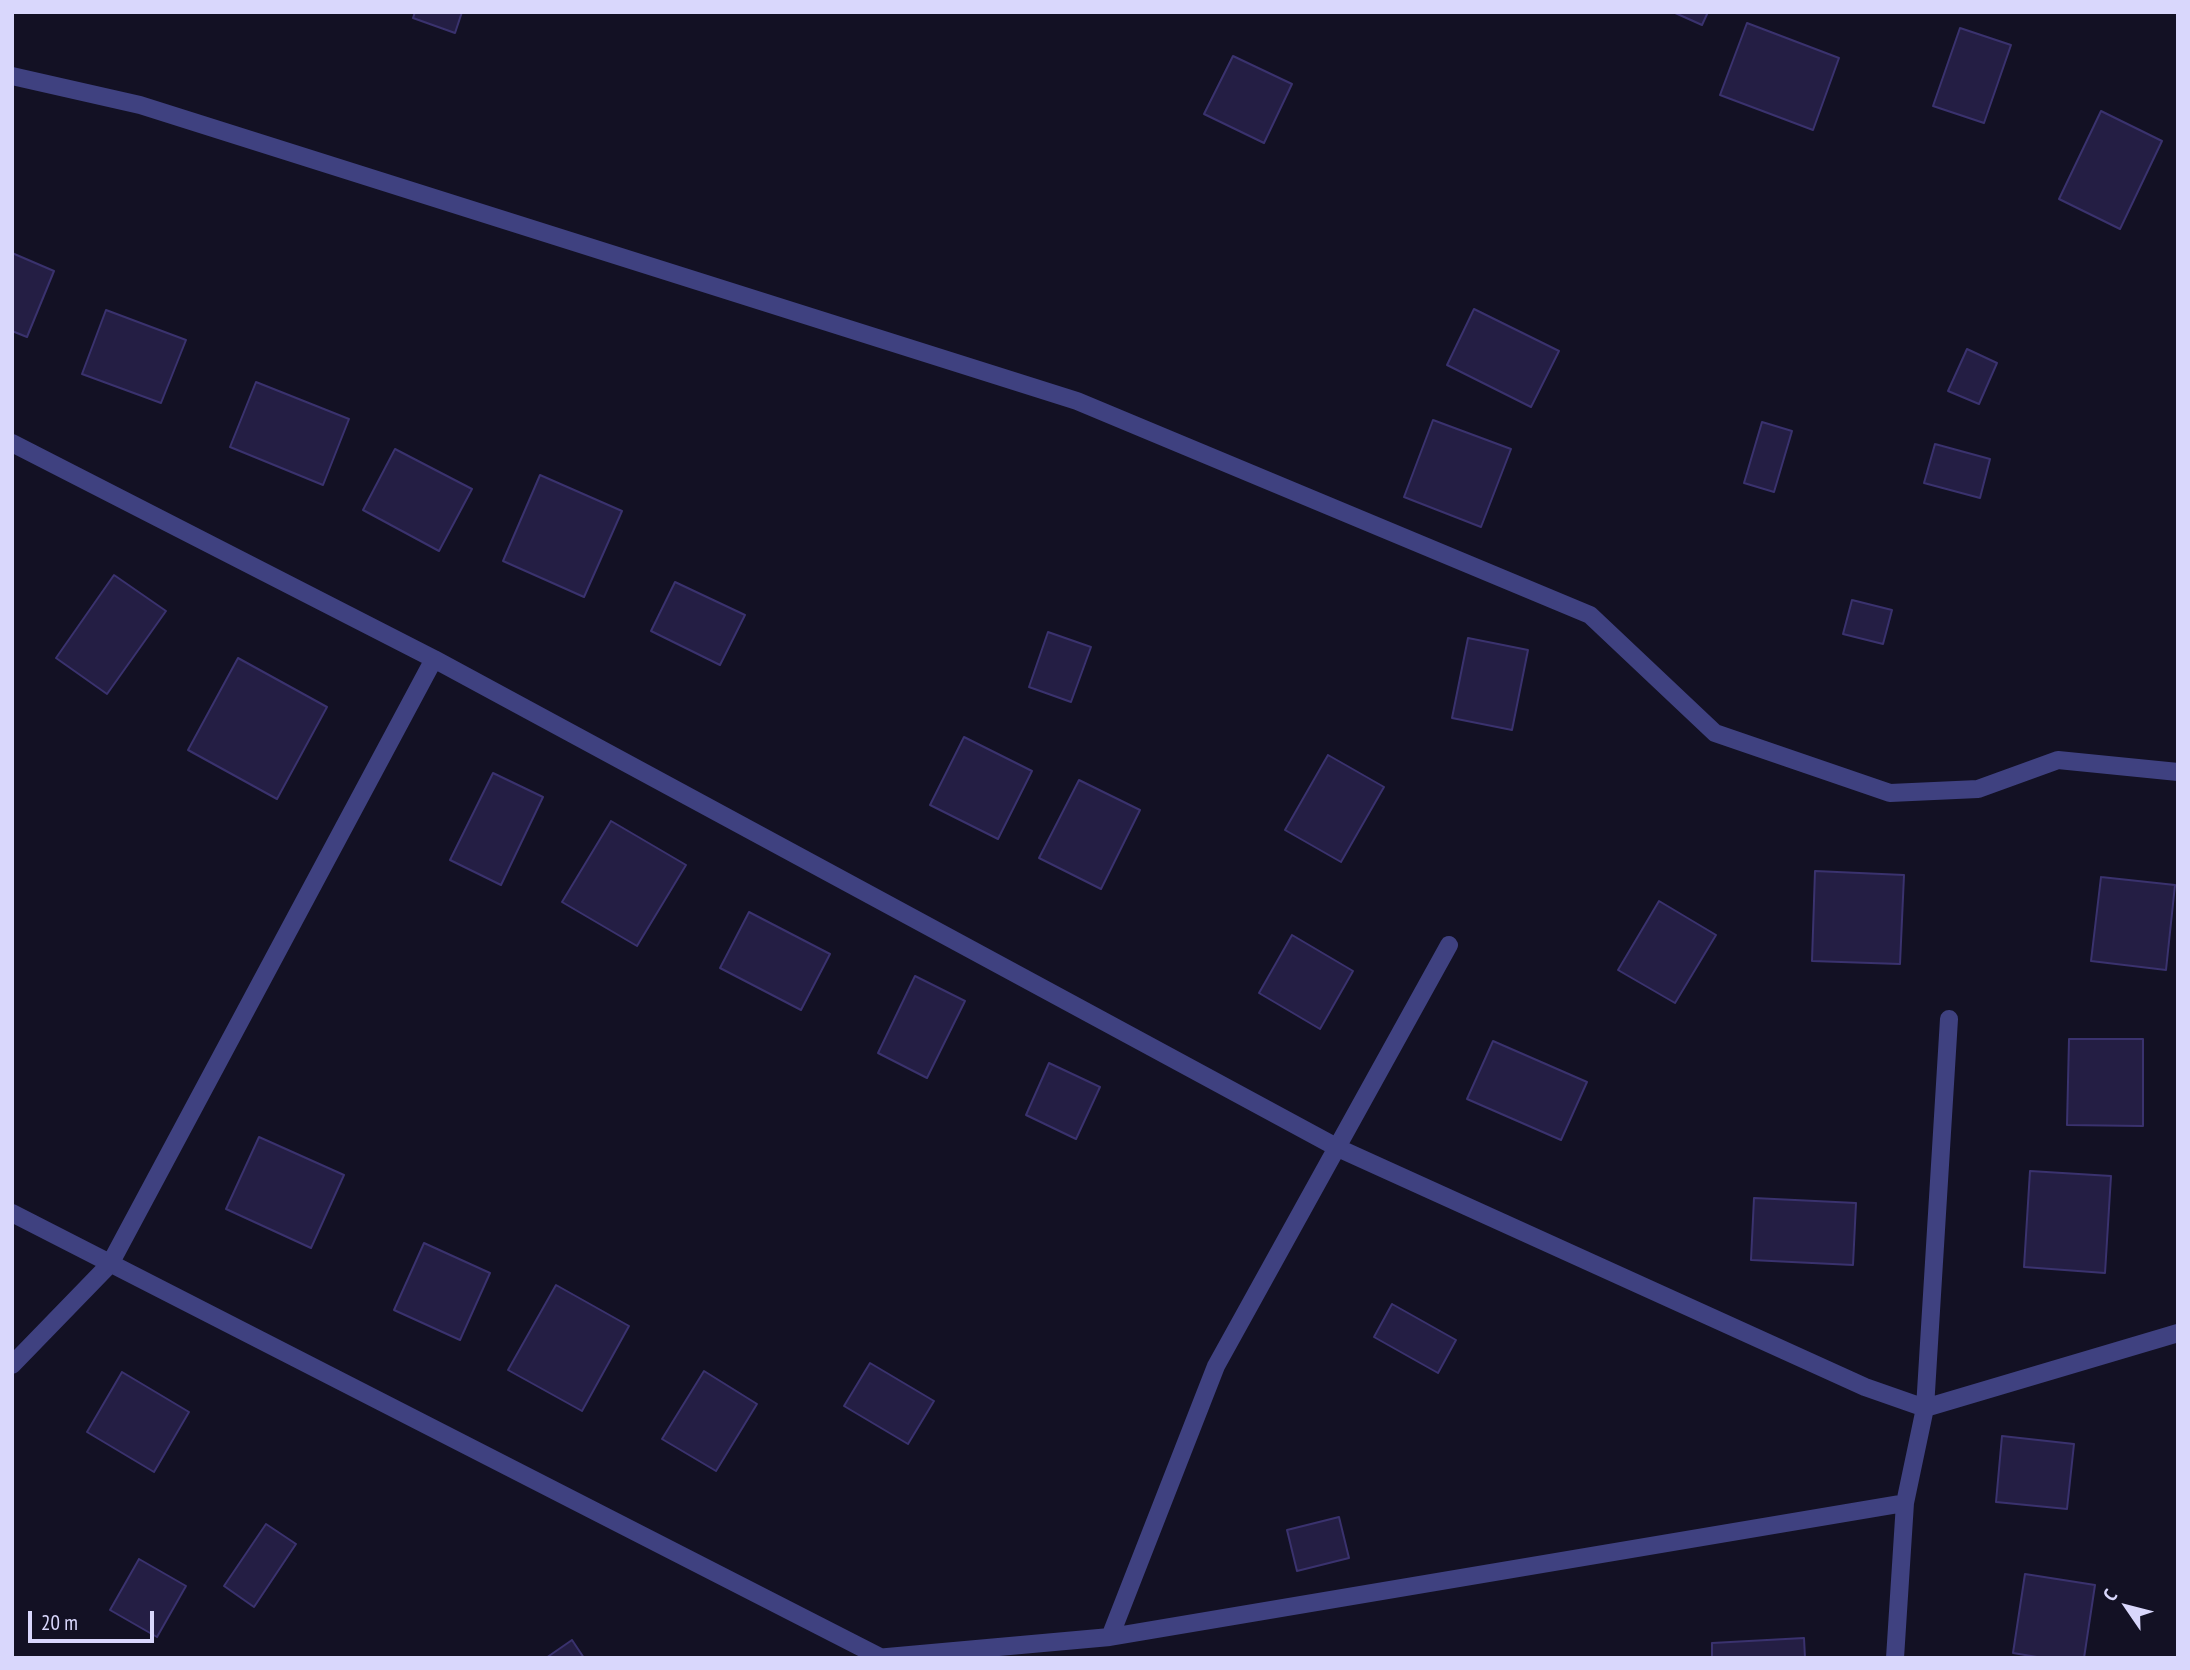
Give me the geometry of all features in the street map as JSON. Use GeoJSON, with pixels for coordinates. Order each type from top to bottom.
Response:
{"type":"FeatureCollection","features":[{"type":"Feature","properties":{"kind":"street"},"geometry":{"type":"LineString","coordinates":[[12,76],[140,105],[1077,401],[1590,615],[1715,733],[1890,793],[1978,789],[2059,760],[2178,772]]}},
{"type":"Feature","properties":{"kind":"street"},"geometry":{"type":"LineString","coordinates":[[12,443],[434,659],[1338,1148],[1865,1387],[1925,1408],[2178,1333]]}},
{"type":"Feature","properties":{"kind":"street"},"geometry":{"type":"LineString","coordinates":[[12,1365],[110,1264],[434,659]]}},
{"type":"Feature","properties":{"kind":"street"},"geometry":{"type":"LineString","coordinates":[[1110,1637],[1216,1366],[1449,945]]}},
{"type":"Feature","properties":{"kind":"street"},"geometry":{"type":"LineString","coordinates":[[1895,1658],[1905,1503],[1925,1408],[1949,1019]]}},
{"type":"Feature","properties":{"kind":"street"},"geometry":{"type":"LineString","coordinates":[[12,1213],[877,1657],[1110,1637],[1905,1503]]}},
{"type":"Feature","properties":{"kind":"building"},"geometry":{"type":"Polygon","coordinates":[[[415,12],[462,12],[455,33],[413,18],[415,12]]]}},
{"type":"Feature","properties":{"kind":"building"},"geometry":{"type":"Polygon","coordinates":[[[1673,12],[1708,12],[1702,25],[1673,12]]]}},
{"type":"Feature","properties":{"kind":"building"},"geometry":{"type":"Polygon","coordinates":[[[1747,23],[1839,58],[1813,130],[1720,95],[1747,23]]]}},
{"type":"Feature","properties":{"kind":"building"},"geometry":{"type":"Polygon","coordinates":[[[1960,28],[2011,45],[1984,123],[1933,106],[1960,28]]]}},
{"type":"Feature","properties":{"kind":"building"},"geometry":{"type":"Polygon","coordinates":[[[1233,56],[1292,84],[1264,143],[1204,114],[1233,56]]]}},
{"type":"Feature","properties":{"kind":"building"},"geometry":{"type":"Polygon","coordinates":[[[2101,111],[2162,141],[2120,229],[2059,199],[2101,111]]]}},
{"type":"Feature","properties":{"kind":"building"},"geometry":{"type":"Polygon","coordinates":[[[12,253],[54,271],[27,337],[12,331],[12,253]]]}},
{"type":"Feature","properties":{"kind":"building"},"geometry":{"type":"Polygon","coordinates":[[[1474,309],[1559,351],[1531,407],[1447,365],[1474,309]]]}},
{"type":"Feature","properties":{"kind":"building"},"geometry":{"type":"Polygon","coordinates":[[[106,310],[186,340],[161,403],[82,374],[106,310]]]}},
{"type":"Feature","properties":{"kind":"building"},"geometry":{"type":"Polygon","coordinates":[[[1967,349],[1997,363],[1979,404],[1948,391],[1967,349]]]}},
{"type":"Feature","properties":{"kind":"building"},"geometry":{"type":"Polygon","coordinates":[[[256,382],[349,419],[323,485],[230,447],[256,382]]]}},
{"type":"Feature","properties":{"kind":"building"},"geometry":{"type":"Polygon","coordinates":[[[1433,420],[1511,449],[1481,527],[1404,497],[1433,420]]]}},
{"type":"Feature","properties":{"kind":"building"},"geometry":{"type":"Polygon","coordinates":[[[1762,422],[1792,431],[1774,492],[1744,483],[1762,422]]]}},
{"type":"Feature","properties":{"kind":"building"},"geometry":{"type":"Polygon","coordinates":[[[1935,444],[1990,459],[1980,498],[1924,483],[1935,444]]]}},
{"type":"Feature","properties":{"kind":"building"},"geometry":{"type":"Polygon","coordinates":[[[395,449],[472,489],[439,551],[363,510],[395,449]]]}},
{"type":"Feature","properties":{"kind":"building"},"geometry":{"type":"Polygon","coordinates":[[[540,475],[622,511],[584,597],[503,561],[540,475]]]}},
{"type":"Feature","properties":{"kind":"building"},"geometry":{"type":"Polygon","coordinates":[[[114,575],[166,611],[107,694],[56,658],[114,575]]]}},
{"type":"Feature","properties":{"kind":"building"},"geometry":{"type":"Polygon","coordinates":[[[675,582],[745,615],[720,665],[651,631],[675,582]]]}},
{"type":"Feature","properties":{"kind":"building"},"geometry":{"type":"Polygon","coordinates":[[[1852,600],[1892,610],[1883,644],[1843,634],[1852,600]]]}},
{"type":"Feature","properties":{"kind":"building"},"geometry":{"type":"Polygon","coordinates":[[[1048,632],[1091,647],[1071,702],[1029,687],[1048,632]]]}},
{"type":"Feature","properties":{"kind":"building"},"geometry":{"type":"Polygon","coordinates":[[[1468,638],[1528,650],[1512,730],[1452,718],[1468,638]]]}},
{"type":"Feature","properties":{"kind":"building"},"geometry":{"type":"Polygon","coordinates":[[[238,658],[327,707],[277,799],[188,750],[238,658]]]}},
{"type":"Feature","properties":{"kind":"building"},"geometry":{"type":"Polygon","coordinates":[[[964,737],[1032,771],[998,839],[930,805],[964,737]]]}},
{"type":"Feature","properties":{"kind":"building"},"geometry":{"type":"Polygon","coordinates":[[[1328,755],[1384,787],[1341,862],[1285,830],[1328,755]]]}},
{"type":"Feature","properties":{"kind":"building"},"geometry":{"type":"Polygon","coordinates":[[[493,773],[543,797],[501,885],[450,860],[493,773]]]}},
{"type":"Feature","properties":{"kind":"building"},"geometry":{"type":"Polygon","coordinates":[[[1079,780],[1140,810],[1101,889],[1039,858],[1079,780]]]}},
{"type":"Feature","properties":{"kind":"building"},"geometry":{"type":"Polygon","coordinates":[[[611,821],[686,865],[637,946],[562,902],[611,821]]]}},
{"type":"Feature","properties":{"kind":"building"},"geometry":{"type":"Polygon","coordinates":[[[1815,871],[1904,875],[1900,964],[1812,961],[1815,871]]]}},
{"type":"Feature","properties":{"kind":"building"},"geometry":{"type":"Polygon","coordinates":[[[2101,877],[2175,885],[2166,970],[2091,961],[2101,877]]]}},
{"type":"Feature","properties":{"kind":"building"},"geometry":{"type":"Polygon","coordinates":[[[1659,901],[1716,935],[1675,1003],[1618,970],[1659,901]]]}},
{"type":"Feature","properties":{"kind":"building"},"geometry":{"type":"Polygon","coordinates":[[[749,912],[830,954],[801,1010],[720,968],[749,912]]]}},
{"type":"Feature","properties":{"kind":"building"},"geometry":{"type":"Polygon","coordinates":[[[1292,935],[1353,971],[1320,1029],[1259,993],[1292,935]]]}},
{"type":"Feature","properties":{"kind":"building"},"geometry":{"type":"Polygon","coordinates":[[[915,976],[965,1001],[927,1078],[878,1053],[915,976]]]}},
{"type":"Feature","properties":{"kind":"building"},"geometry":{"type":"Polygon","coordinates":[[[2069,1039],[2143,1039],[2143,1126],[2067,1125],[2069,1039]]]}},
{"type":"Feature","properties":{"kind":"building"},"geometry":{"type":"Polygon","coordinates":[[[1493,1041],[1587,1082],[1561,1140],[1467,1099],[1493,1041]]]}},
{"type":"Feature","properties":{"kind":"building"},"geometry":{"type":"Polygon","coordinates":[[[1049,1063],[1100,1087],[1076,1139],[1026,1115],[1049,1063]]]}},
{"type":"Feature","properties":{"kind":"building"},"geometry":{"type":"Polygon","coordinates":[[[259,1137],[344,1175],[311,1248],[226,1209],[259,1137]]]}},
{"type":"Feature","properties":{"kind":"building"},"geometry":{"type":"Polygon","coordinates":[[[2030,1171],[2111,1176],[2105,1273],[2024,1267],[2030,1171]]]}},
{"type":"Feature","properties":{"kind":"building"},"geometry":{"type":"Polygon","coordinates":[[[1754,1198],[1856,1203],[1853,1265],[1751,1260],[1754,1198]]]}},
{"type":"Feature","properties":{"kind":"building"},"geometry":{"type":"Polygon","coordinates":[[[424,1243],[490,1273],[460,1340],[394,1310],[424,1243]]]}},
{"type":"Feature","properties":{"kind":"building"},"geometry":{"type":"Polygon","coordinates":[[[556,1285],[629,1326],[582,1411],[508,1370],[556,1285]]]}},
{"type":"Feature","properties":{"kind":"building"},"geometry":{"type":"Polygon","coordinates":[[[1392,1304],[1456,1340],[1438,1373],[1374,1337],[1392,1304]]]}},
{"type":"Feature","properties":{"kind":"building"},"geometry":{"type":"Polygon","coordinates":[[[870,1363],[934,1401],[908,1444],[844,1406],[870,1363]]]}},
{"type":"Feature","properties":{"kind":"building"},"geometry":{"type":"Polygon","coordinates":[[[704,1371],[757,1404],[716,1471],[662,1439],[704,1371]]]}},
{"type":"Feature","properties":{"kind":"building"},"geometry":{"type":"Polygon","coordinates":[[[122,1372],[189,1412],[154,1472],[87,1432],[122,1372]]]}},
{"type":"Feature","properties":{"kind":"building"},"geometry":{"type":"Polygon","coordinates":[[[2002,1436],[2074,1444],[2067,1509],[1996,1502],[2002,1436]]]}},
{"type":"Feature","properties":{"kind":"building"},"geometry":{"type":"Polygon","coordinates":[[[1339,1517],[1349,1558],[1297,1571],[1287,1530],[1339,1517]]]}},
{"type":"Feature","properties":{"kind":"building"},"geometry":{"type":"Polygon","coordinates":[[[266,1524],[296,1544],[254,1607],[224,1586],[266,1524]]]}},
{"type":"Feature","properties":{"kind":"building"},"geometry":{"type":"Polygon","coordinates":[[[139,1559],[186,1586],[157,1637],[110,1610],[139,1559]]]}},
{"type":"Feature","properties":{"kind":"building"},"geometry":{"type":"Polygon","coordinates":[[[2025,1574],[2095,1585],[2084,1658],[2043,1658],[2013,1653],[2025,1574]]]}},
{"type":"Feature","properties":{"kind":"building"},"geometry":{"type":"Polygon","coordinates":[[[1804,1638],[1805,1658],[1712,1658],[1712,1643],[1804,1638]]]}},
{"type":"Feature","properties":{"kind":"building"},"geometry":{"type":"Polygon","coordinates":[[[572,1640],[584,1658],[546,1658],[572,1640]]]}}]}
